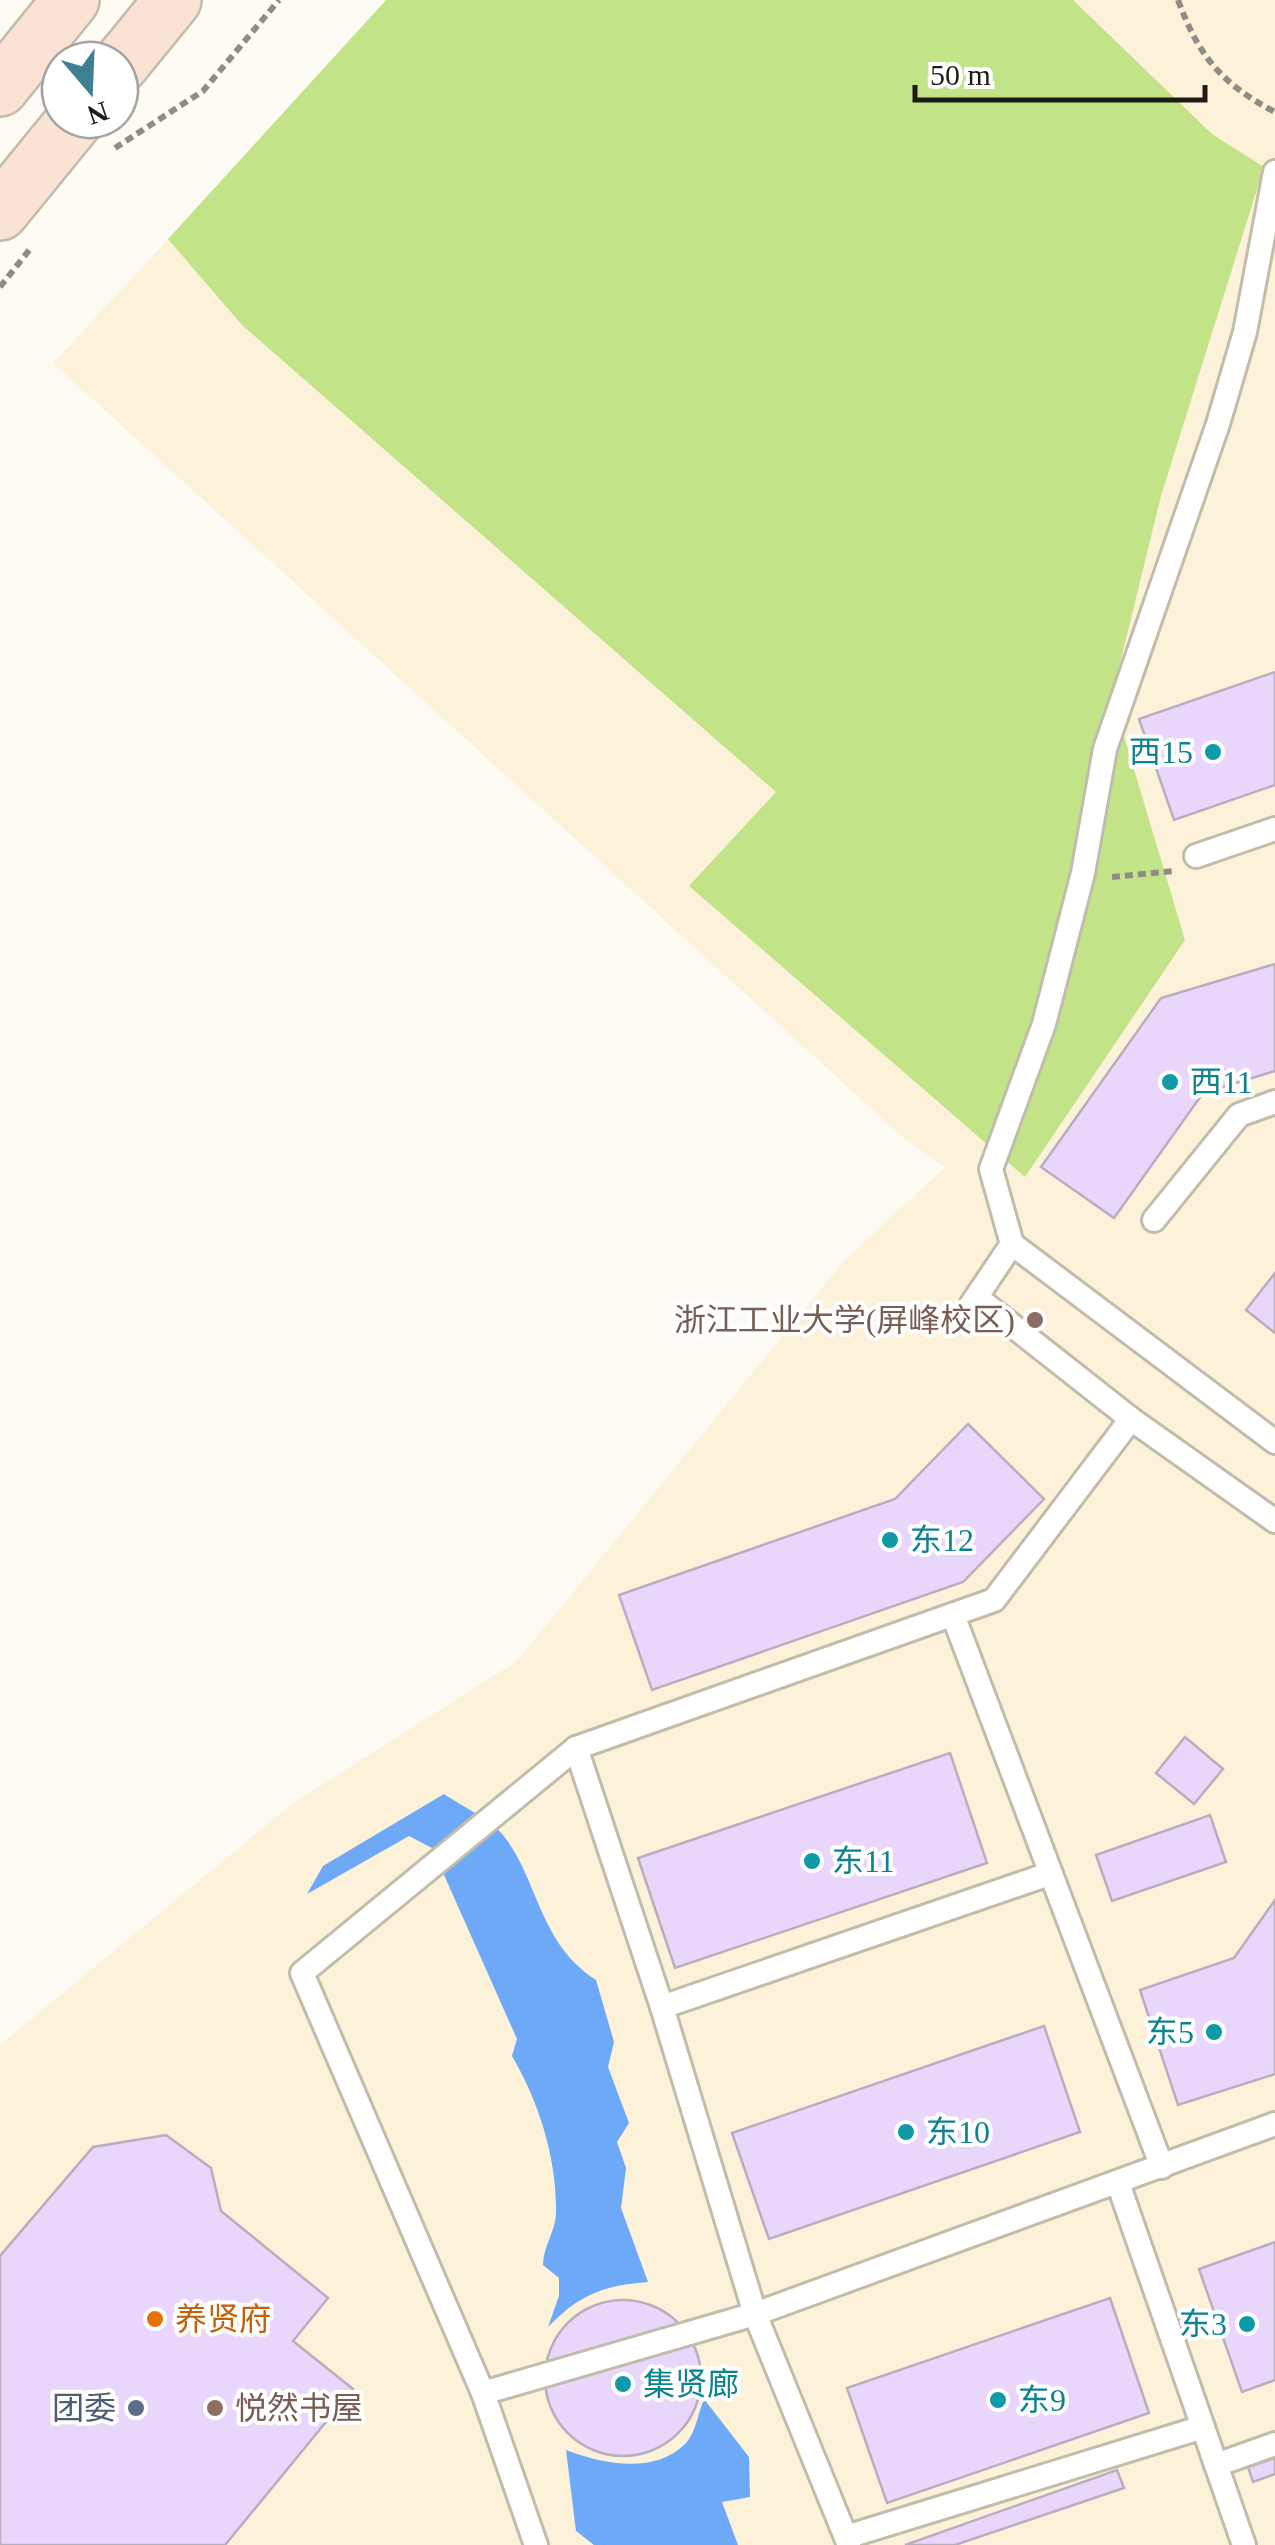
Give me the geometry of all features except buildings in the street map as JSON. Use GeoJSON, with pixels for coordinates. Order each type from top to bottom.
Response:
{"type":"FeatureCollection","features":[{"type":"Feature","properties":{"kind":"main road"},"geometry":{"type":"LineString","coordinates":[[0,88],[71,0]]}},
{"type":"Feature","properties":{"kind":"main road"},"geometry":{"type":"LineString","coordinates":[[140,40],[173,0]]}},
{"type":"Feature","properties":{"kind":"main road"},"geometry":{"type":"LineString","coordinates":[[18,227],[88,140]]}},
{"type":"Feature","properties":{"kind":"lane"},"geometry":{"type":"LineString","coordinates":[[1275,172],[1245,332],[1218,424],[1105,749],[1083,873],[1044,1024],[991,1170],[1012,1244],[1275,1442]]}},
{"type":"Feature","properties":{"kind":"lane"},"geometry":{"type":"LineString","coordinates":[[1196,856],[1275,828]]}},
{"type":"Feature","properties":{"kind":"lane"},"geometry":{"type":"LineString","coordinates":[[1154,1220],[1239,1115],[1275,1102]]}},
{"type":"Feature","properties":{"kind":"lane"},"geometry":{"type":"LineString","coordinates":[[1012,1244],[971,1306],[984,1304],[1131,1419],[1275,1521]]}},
{"type":"Feature","properties":{"kind":"lane"},"geometry":{"type":"LineString","coordinates":[[536,2545],[484,2393],[302,1973],[576,1748],[994,1600],[1131,1419]]}},
{"type":"Feature","properties":{"kind":"lane"},"geometry":{"type":"LineString","coordinates":[[952,1615],[1162,2168]]}},
{"type":"Feature","properties":{"kind":"lane"},"geometry":{"type":"LineString","coordinates":[[576,1748],[662,2007],[756,2314],[847,2541],[1203,2427]]}},
{"type":"Feature","properties":{"kind":"lane"},"geometry":{"type":"LineString","coordinates":[[662,2007],[1049,1874]]}},
{"type":"Feature","properties":{"kind":"lane"},"geometry":{"type":"LineString","coordinates":[[484,2393],[756,2314],[1275,2124]]}},
{"type":"Feature","properties":{"kind":"lane"},"geometry":{"type":"LineString","coordinates":[[1118,2183],[1244,2545]]}},
{"type":"Feature","properties":{"kind":"lane"},"geometry":{"type":"LineString","coordinates":[[1216,2466],[1275,2444]]}},
{"type":"Feature","properties":{"kind":"path"},"geometry":{"type":"LineString","coordinates":[[140,116],[204,90],[279,0]]}},
{"type":"Feature","properties":{"kind":"path"},"geometry":{"type":"LineString","coordinates":[[1178,0],[1193,41],[1234,90],[1275,112]]}},
{"type":"Feature","properties":{"kind":"path"},"geometry":{"type":"LineString","coordinates":[[0,287],[18,227]]}},
{"type":"Feature","properties":{"kind":"path"},"geometry":{"type":"LineString","coordinates":[[1083,873],[1111,878],[1175,871],[1196,856]]}},
{"type":"Feature","properties":{"kind":"shaded area","name":"浙江工业大学(屏峰校区)"},"geometry":{"type":"Polygon","coordinates":[[[392,0],[1275,0],[1275,2545],[0,2545],[0,2045],[292,1804],[517,1661],[844,1261],[945,1167],[906,1140],[53,363],[392,0]]]}},
{"type":"Feature","properties":{"kind":"green space"},"geometry":{"type":"Polygon","coordinates":[[[386,0],[1073,0],[1212,134],[1264,167],[1161,496],[1112,696],[1185,940],[1025,1177],[689,886],[776,792],[242,325],[168,239],[386,0]]]}},
{"type":"Feature","properties":{"kind":"water"},"geometry":{"type":"Polygon","coordinates":[[[444,1794],[503,1835],[562,1948],[596,1980],[614,2042],[608,2067],[629,2123],[617,2142],[626,2168],[621,2208],[648,2282],[593,2294],[548,2327],[559,2296],[559,2278],[543,2265],[556,2213],[550,2152],[538,2112],[512,2056],[517,2039],[432,1848],[409,1836],[307,1894],[323,1866],[444,1794]]]}},
{"type":"Feature","properties":{"kind":"water"},"geometry":{"type":"Polygon","coordinates":[[[704,2399],[749,2457],[750,2497],[722,2502],[738,2545],[594,2545],[576,2531],[566,2450],[628,2464],[659,2460],[689,2439],[704,2399]]]}},
{"type":"Feature","properties":{"kind":"place","name":"西15"},"geometry":{"type":"Point","coordinates":[1213,752]}},
{"type":"Feature","properties":{"kind":"place","name":"西11"},"geometry":{"type":"Point","coordinates":[1170,1082]}},
{"type":"Feature","properties":{"kind":"place","name":"浙江工业大学(屏峰校区)"},"geometry":{"type":"Point","coordinates":[1035,1320]}},
{"type":"Feature","properties":{"kind":"place","name":"东12"},"geometry":{"type":"Point","coordinates":[890,1540]}},
{"type":"Feature","properties":{"kind":"place","name":"东11"},"geometry":{"type":"Point","coordinates":[812,1861]}},
{"type":"Feature","properties":{"kind":"place","name":"东5"},"geometry":{"type":"Point","coordinates":[1214,2032]}},
{"type":"Feature","properties":{"kind":"place","name":"东10"},"geometry":{"type":"Point","coordinates":[906,2132]}},
{"type":"Feature","properties":{"kind":"place","name":"养贤府"},"geometry":{"type":"Point","coordinates":[155,2319]}},
{"type":"Feature","properties":{"kind":"place","name":"东3"},"geometry":{"type":"Point","coordinates":[1247,2324]}},
{"type":"Feature","properties":{"kind":"place","name":"集贤廊"},"geometry":{"type":"Point","coordinates":[623,2384]}},
{"type":"Feature","properties":{"kind":"place","name":"东9"},"geometry":{"type":"Point","coordinates":[998,2400]}},
{"type":"Feature","properties":{"kind":"place","name":"团委"},"geometry":{"type":"Point","coordinates":[136,2408]}},
{"type":"Feature","properties":{"kind":"place","name":"悦然书屋"},"geometry":{"type":"Point","coordinates":[215,2408]}}]}
